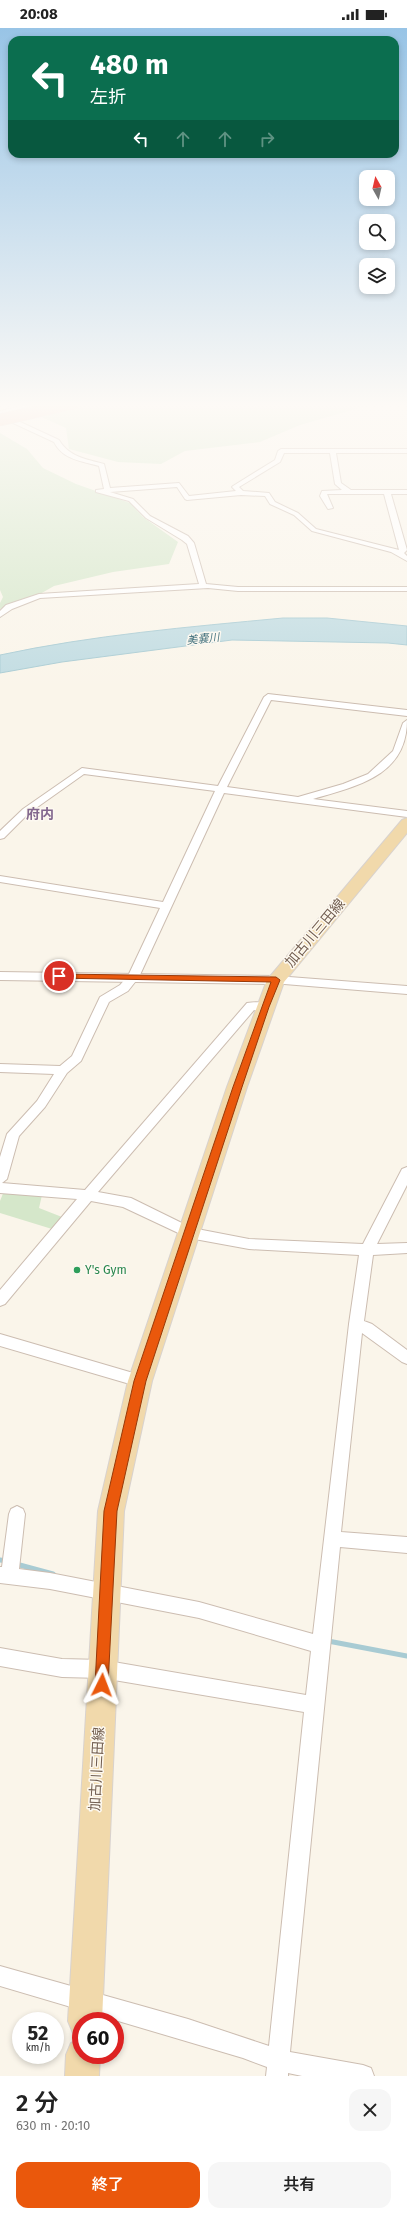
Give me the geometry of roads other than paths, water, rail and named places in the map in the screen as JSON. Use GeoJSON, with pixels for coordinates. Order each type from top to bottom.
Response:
{"type":"FeatureCollection","features":[{"type":"Feature","properties":{"kind":"main road","name":"加古川三田線"},"geometry":{"type":"LineString","coordinates":[[85,2011],[111,1511],[140,1381],[265,1007],[276,980],[407,823]]}},
{"type":"Feature","properties":{"kind":"main road"},"geometry":{"type":"LineString","coordinates":[[82,2076],[83,2064]]}},
{"type":"Feature","properties":{"kind":"street"},"geometry":{"type":"LineString","coordinates":[[126,499],[131,500],[148,517],[190,543],[203,586]]}},
{"type":"Feature","properties":{"kind":"street"},"geometry":{"type":"LineString","coordinates":[[270,499],[272,503],[296,514],[314,530],[385,547],[400,553],[407,559]]}},
{"type":"Feature","properties":{"kind":"street"},"geometry":{"type":"LineString","coordinates":[[325,499],[330,508]]}},
{"type":"Feature","properties":{"kind":"street"},"geometry":{"type":"LineString","coordinates":[[389,499],[404,539],[403,550],[400,553]]}},
{"type":"Feature","properties":{"kind":"street"},"geometry":{"type":"LineString","coordinates":[[0,616],[9,607],[39,596],[203,586],[238,589],[407,589]]}},
{"type":"Feature","properties":{"kind":"street"},"geometry":{"type":"LineString","coordinates":[[0,1179],[13,1134],[41,1104],[63,1070],[77,1058],[104,1000],[124,988],[133,977],[221,790],[268,697],[407,714]]}},
{"type":"Feature","properties":{"kind":"street"},"geometry":{"type":"LineString","coordinates":[[298,800],[346,786],[371,776],[397,752],[407,723]]}},
{"type":"Feature","properties":{"kind":"street"},"geometry":{"type":"LineString","coordinates":[[0,836],[26,811],[82,771],[407,814]]}},
{"type":"Feature","properties":{"kind":"street"},"geometry":{"type":"LineString","coordinates":[[0,879],[166,906]]}},
{"type":"Feature","properties":{"kind":"street"},"geometry":{"type":"LineString","coordinates":[[0,976],[276,980],[407,990]]}},
{"type":"Feature","properties":{"kind":"street"},"geometry":{"type":"LineString","coordinates":[[0,1300],[88,1195],[251,1006],[265,1007]]}},
{"type":"Feature","properties":{"kind":"street"},"geometry":{"type":"LineString","coordinates":[[0,1068],[63,1070]]}},
{"type":"Feature","properties":{"kind":"street"},"geometry":{"type":"LineString","coordinates":[[278,2069],[314,1705],[334,1539],[356,1324],[367,1250],[407,1172]]}},
{"type":"Feature","properties":{"kind":"street"},"geometry":{"type":"LineString","coordinates":[[0,1188],[88,1195],[126,1202],[189,1233],[249,1244],[367,1250],[407,1248]]}},
{"type":"Feature","properties":{"kind":"street"},"geometry":{"type":"LineString","coordinates":[[356,1324],[367,1328],[407,1358]]}},
{"type":"Feature","properties":{"kind":"street"},"geometry":{"type":"LineString","coordinates":[[0,1340],[140,1381]]}},
{"type":"Feature","properties":{"kind":"street"},"geometry":{"type":"LineString","coordinates":[[17,1514],[5,1575],[106,1591],[199,1610],[322,1640]]}},
{"type":"Feature","properties":{"kind":"street"},"geometry":{"type":"LineString","coordinates":[[334,1539],[407,1545]]}},
{"type":"Feature","properties":{"kind":"street"},"geometry":{"type":"LineString","coordinates":[[0,1658],[62,1668],[102,1669],[314,1705]]}},
{"type":"Feature","properties":{"kind":"street"},"geometry":{"type":"LineString","coordinates":[[0,1976],[85,2011],[188,2030],[243,2047],[278,2069],[363,2076]]}},
{"type":"Feature","properties":{"kind":"water","name":"美嚢川"},"geometry":{"type":"Polygon","coordinates":[[[283,618],[327,618],[407,626],[407,645],[388,643],[232,640],[62,662],[0,673],[0,655],[35,648],[141,632],[283,618]]]}},
{"type":"Feature","properties":{"kind":"waterway"},"geometry":{"type":"LineString","coordinates":[[0,1560],[6,1561]]}},
{"type":"Feature","properties":{"kind":"waterway"},"geometry":{"type":"LineString","coordinates":[[16,1564],[53,1574]]}},
{"type":"Feature","properties":{"kind":"waterway"},"geometry":{"type":"LineString","coordinates":[[328,1641],[407,1656]]}},
{"type":"Feature","properties":{"kind":"place","name":"Y's Gym"},"geometry":{"type":"Point","coordinates":[77,1270]}},
{"type":"Feature","properties":{"kind":"district","name":"府内"},"geometry":{"type":"Point","coordinates":[40,814]}}]}
